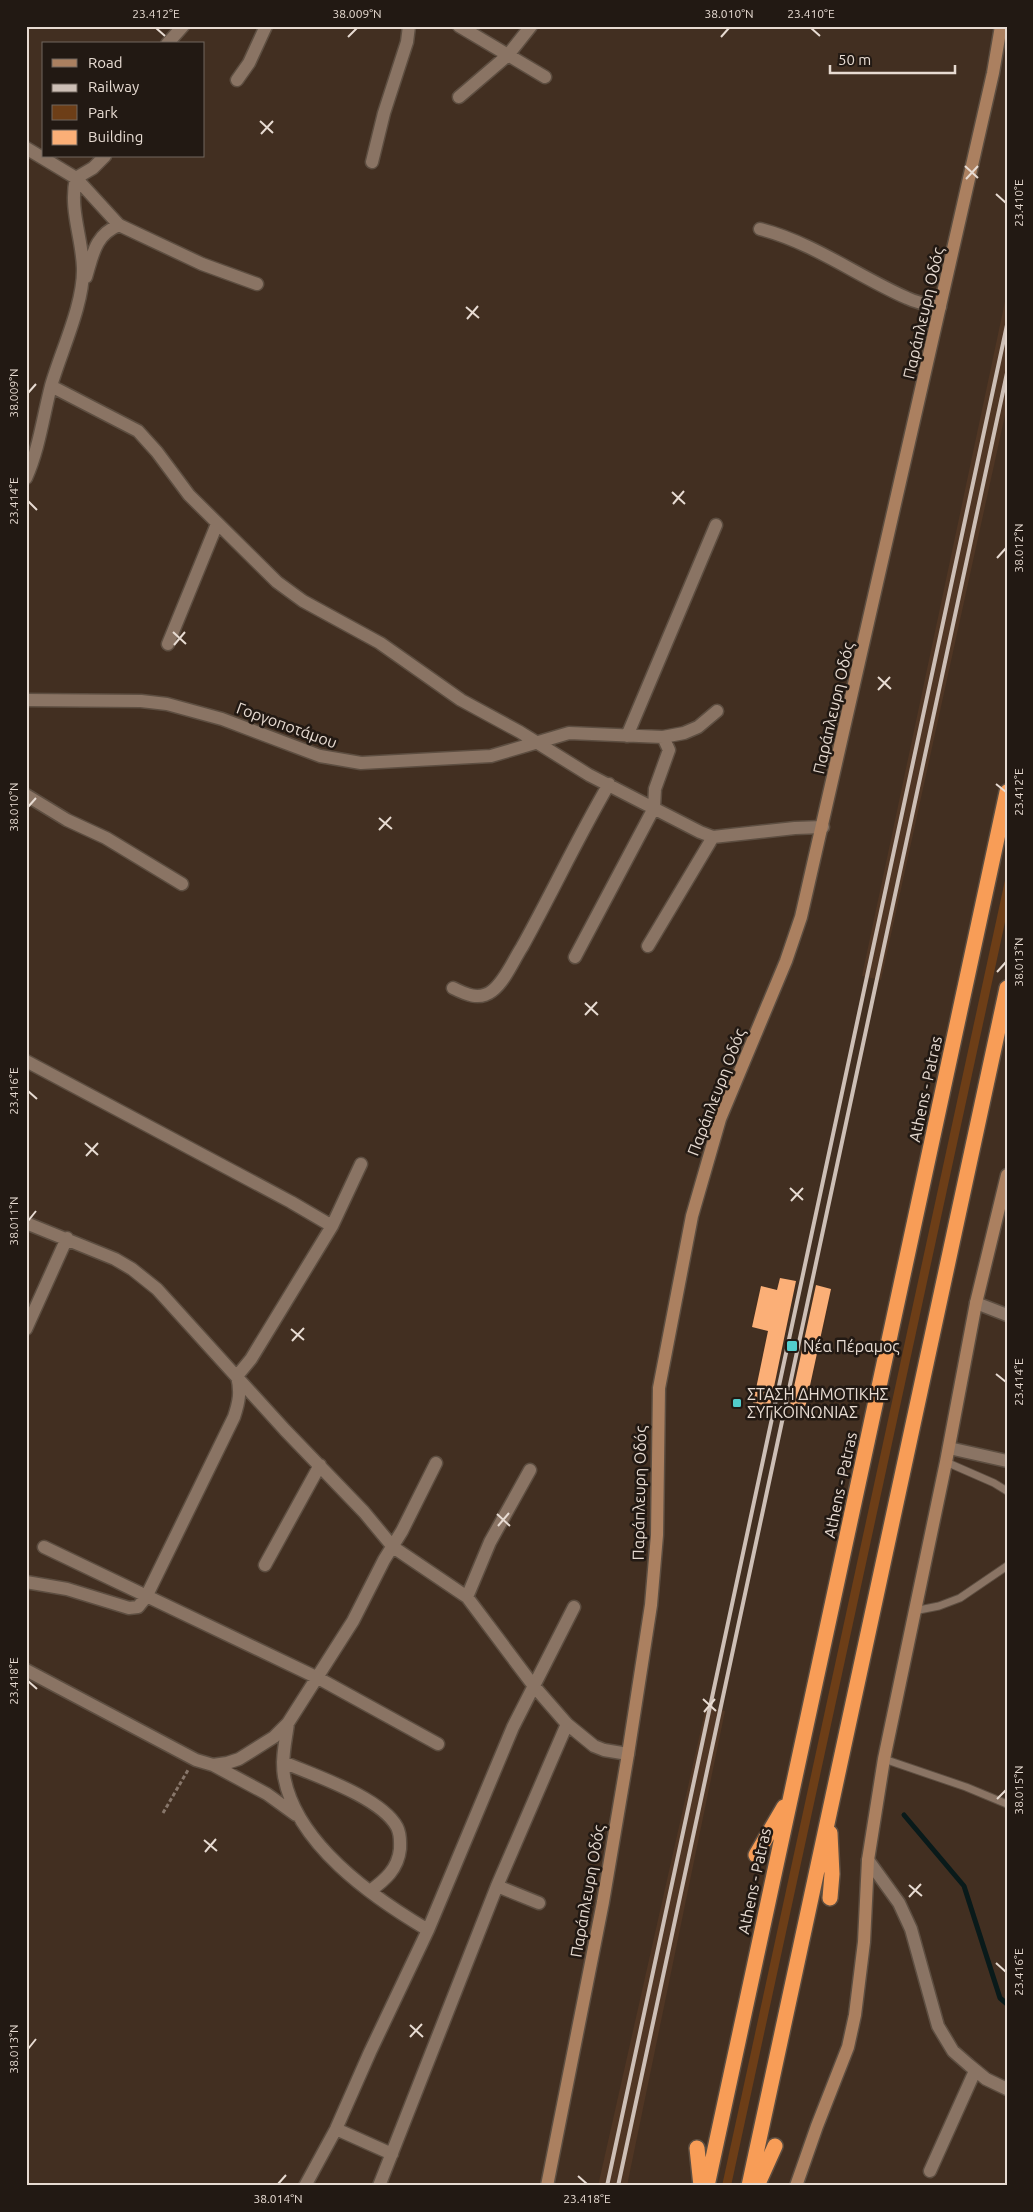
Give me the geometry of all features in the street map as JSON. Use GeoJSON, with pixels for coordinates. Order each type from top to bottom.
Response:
{"type":"FeatureCollection","features":[{"type":"Feature","properties":{"kind":"highway","name":"Athens - Patras"},"geometry":{"type":"LineString","coordinates":[[707,2186],[1007,792]]}},
{"type":"Feature","properties":{"kind":"highway"},"geometry":{"type":"LineString","coordinates":[[749,2186],[1007,988]]}},
{"type":"Feature","properties":{"kind":"highway"},"geometry":{"type":"LineString","coordinates":[[756,1855],[791,1795]]}},
{"type":"Feature","properties":{"kind":"highway"},"geometry":{"type":"LineString","coordinates":[[830,1812],[832,1874],[830,1898]]}},
{"type":"Feature","properties":{"kind":"highway"},"geometry":{"type":"LineString","coordinates":[[756,2186],[775,2146]]}},
{"type":"Feature","properties":{"kind":"highway"},"geometry":{"type":"LineString","coordinates":[[697,2148],[701,2186]]}},
{"type":"Feature","properties":{"kind":"main road","name":"Παράπλευρη Οδός"},"geometry":{"type":"LineString","coordinates":[[547,2186],[603,1902],[651,1605],[657,1535],[659,1388],[692,1216],[720,1119],[786,961],[802,917],[993,73],[1001,26]]}},
{"type":"Feature","properties":{"kind":"main road"},"geometry":{"type":"LineString","coordinates":[[796,2186],[816,2126],[848,2047],[860,1981],[868,1860],[884,1758],[949,1448],[976,1303],[1007,1175]]}},
{"type":"Feature","properties":{"kind":"street"},"geometry":{"type":"LineString","coordinates":[[169,42],[183,26]]}},
{"type":"Feature","properties":{"kind":"street"},"geometry":{"type":"LineString","coordinates":[[237,80],[249,63],[266,26]]}},
{"type":"Feature","properties":{"kind":"street"},"geometry":{"type":"LineString","coordinates":[[372,162],[384,113],[407,42],[409,26]]}},
{"type":"Feature","properties":{"kind":"street"},"geometry":{"type":"LineString","coordinates":[[459,26],[546,77]]}},
{"type":"Feature","properties":{"kind":"street"},"geometry":{"type":"LineString","coordinates":[[459,97],[508,55],[531,26]]}},
{"type":"Feature","properties":{"kind":"street"},"geometry":{"type":"LineString","coordinates":[[26,148],[42,158]]}},
{"type":"Feature","properties":{"kind":"street"},"geometry":{"type":"LineString","coordinates":[[43,158],[76,178],[119,225],[202,264],[257,284]]}},
{"type":"Feature","properties":{"kind":"street"},"geometry":{"type":"LineString","coordinates":[[79,298],[83,268],[72,192],[76,178],[93,168],[103,158]]}},
{"type":"Feature","properties":{"kind":"street"},"geometry":{"type":"LineString","coordinates":[[26,478],[32,465],[51,386],[95,249],[107,230],[119,225]]}},
{"type":"Feature","properties":{"kind":"street"},"geometry":{"type":"LineString","coordinates":[[760,229],[785,236],[809,246],[909,299],[940,307]]}},
{"type":"Feature","properties":{"kind":"street"},"geometry":{"type":"LineString","coordinates":[[51,386],[138,432],[152,446],[189,496],[277,582],[303,601],[380,643],[461,700],[589,775],[713,837],[795,828],[823,827]]}},
{"type":"Feature","properties":{"kind":"street"},"geometry":{"type":"LineString","coordinates":[[168,644],[217,524]]}},
{"type":"Feature","properties":{"kind":"street"},"geometry":{"type":"LineString","coordinates":[[627,736],[716,525]]}},
{"type":"Feature","properties":{"kind":"street","name":"Γοργοποτάμου"},"geometry":{"type":"LineString","coordinates":[[26,700],[142,701],[167,704],[222,719],[320,756],[360,764],[490,756],[569,732],[663,737],[684,733],[698,727],[717,712]]}},
{"type":"Feature","properties":{"kind":"street"},"geometry":{"type":"LineString","coordinates":[[575,957],[654,808],[655,789],[669,750],[663,737]]}},
{"type":"Feature","properties":{"kind":"street"},"geometry":{"type":"LineString","coordinates":[[452,988],[467,995],[483,996],[500,984],[532,928],[588,820],[610,784]]}},
{"type":"Feature","properties":{"kind":"street"},"geometry":{"type":"LineString","coordinates":[[26,795],[68,820],[106,838],[182,884]]}},
{"type":"Feature","properties":{"kind":"street"},"geometry":{"type":"LineString","coordinates":[[648,946],[713,837]]}},
{"type":"Feature","properties":{"kind":"street"},"geometry":{"type":"LineString","coordinates":[[26,1061],[291,1202],[332,1226]]}},
{"type":"Feature","properties":{"kind":"street"},"geometry":{"type":"LineString","coordinates":[[237,1376],[251,1359],[332,1226],[361,1164]]}},
{"type":"Feature","properties":{"kind":"street"},"geometry":{"type":"LineString","coordinates":[[26,1223],[115,1259],[132,1269],[157,1289],[364,1512],[393,1548],[467,1597],[481,1613],[533,1685],[567,1724],[594,1746],[604,1750],[628,1754]]}},
{"type":"Feature","properties":{"kind":"street"},"geometry":{"type":"LineString","coordinates":[[26,1330],[67,1238]]}},
{"type":"Feature","properties":{"kind":"street"},"geometry":{"type":"LineString","coordinates":[[976,1303],[1007,1314]]}},
{"type":"Feature","properties":{"kind":"street"},"geometry":{"type":"LineString","coordinates":[[26,1582],[68,1588],[128,1608],[138,1608],[146,1597],[234,1417],[240,1400],[237,1376]]}},
{"type":"Feature","properties":{"kind":"street"},"geometry":{"type":"LineString","coordinates":[[949,1448],[1007,1461]]}},
{"type":"Feature","properties":{"kind":"street"},"geometry":{"type":"LineString","coordinates":[[213,1765],[239,1759],[274,1736],[288,1723],[353,1621],[436,1463]]}},
{"type":"Feature","properties":{"kind":"street"},"geometry":{"type":"LineString","coordinates":[[265,1565],[320,1465]]}},
{"type":"Feature","properties":{"kind":"street"},"geometry":{"type":"LineString","coordinates":[[467,1597],[490,1542],[530,1470]]}},
{"type":"Feature","properties":{"kind":"street"},"geometry":{"type":"LineString","coordinates":[[44,1547],[318,1678],[438,1744]]}},
{"type":"Feature","properties":{"kind":"street"},"geometry":{"type":"LineString","coordinates":[[305,2186],[336,2129],[428,1930],[513,1728],[574,1607]]}},
{"type":"Feature","properties":{"kind":"street"},"geometry":{"type":"LineString","coordinates":[[26,1670],[196,1760],[213,1765],[267,1794],[304,1822]]}},
{"type":"Feature","properties":{"kind":"street"},"geometry":{"type":"LineString","coordinates":[[288,1723],[282,1762],[288,1794],[304,1822],[336,1864],[428,1930]]}},
{"type":"Feature","properties":{"kind":"street"},"geometry":{"type":"LineString","coordinates":[[379,2186],[496,1886],[567,1724]]}},
{"type":"Feature","properties":{"kind":"street"},"geometry":{"type":"LineString","coordinates":[[282,1762],[354,1793],[387,1815],[396,1826],[401,1837],[399,1856],[393,1872],[384,1882],[370,1890]]}},
{"type":"Feature","properties":{"kind":"street"},"geometry":{"type":"LineString","coordinates":[[868,1860],[899,1903],[911,1928],[938,2026],[953,2051],[975,2071],[1007,2089]]}},
{"type":"Feature","properties":{"kind":"street"},"geometry":{"type":"LineString","coordinates":[[496,1886],[539,1903]]}},
{"type":"Feature","properties":{"kind":"street"},"geometry":{"type":"LineString","coordinates":[[930,2171],[975,2071]]}},
{"type":"Feature","properties":{"kind":"street"},"geometry":{"type":"LineString","coordinates":[[336,2129],[392,2154]]}},
{"type":"Feature","properties":{"kind":"lane"},"geometry":{"type":"LineString","coordinates":[[946,1462],[1007,1491]]}},
{"type":"Feature","properties":{"kind":"lane"},"geometry":{"type":"LineString","coordinates":[[914,1611],[940,1606],[960,1598],[1007,1566]]}},
{"type":"Feature","properties":{"kind":"lane"},"geometry":{"type":"LineString","coordinates":[[884,1758],[966,1787],[1007,1804]]}},
{"type":"Feature","properties":{"kind":"path"},"geometry":{"type":"LineString","coordinates":[[163,1813],[196,1760]]}},
{"type":"Feature","properties":{"kind":"shaded area"},"geometry":{"type":"Polygon","coordinates":[[[1007,292],[1007,406],[881,980],[862,976],[1007,292]]]}},
{"type":"Feature","properties":{"kind":"shaded area"},"geometry":{"type":"Polygon","coordinates":[[[706,1707],[725,1711],[627,2186],[598,2186],[706,1707]]]}},
{"type":"Feature","properties":{"kind":"green space"},"geometry":{"type":"Polygon","coordinates":[[[1007,871],[1007,913],[731,2186],[722,2186],[1007,871]]]}},
{"type":"Feature","properties":{"kind":"building"},"geometry":{"type":"Polygon","coordinates":[[[780,1278],[796,1281],[770,1406],[753,1403],[768,1331],[752,1327],[761,1286],[777,1290],[780,1278]]]}},
{"type":"Feature","properties":{"kind":"building"},"geometry":{"type":"Polygon","coordinates":[[[816,1285],[831,1289],[804,1413],[789,1410],[816,1285]]]}},
{"type":"Feature","properties":{"kind":"waterway"},"geometry":{"type":"LineString","coordinates":[[904,1815],[964,1886],[1000,1998],[1007,2004]]}},
{"type":"Feature","properties":{"kind":"railway"},"geometry":{"type":"LineString","coordinates":[[607,2186],[1007,325]]}},
{"type":"Feature","properties":{"kind":"railway"},"geometry":{"type":"LineString","coordinates":[[618,2186],[1007,373]]}},
{"type":"Feature","properties":{"kind":"place","name":"Νέα Πέραμος"},"geometry":{"type":"Point","coordinates":[792,1346]}},
{"type":"Feature","properties":{"kind":"place","name":"ΣΤΑΣΗ ΔΗΜΟΤΙΚΗΣ ΣΥΓΚΟΙΝΩΝΙΑΣ"},"geometry":{"type":"Point","coordinates":[737,1403]}}]}
